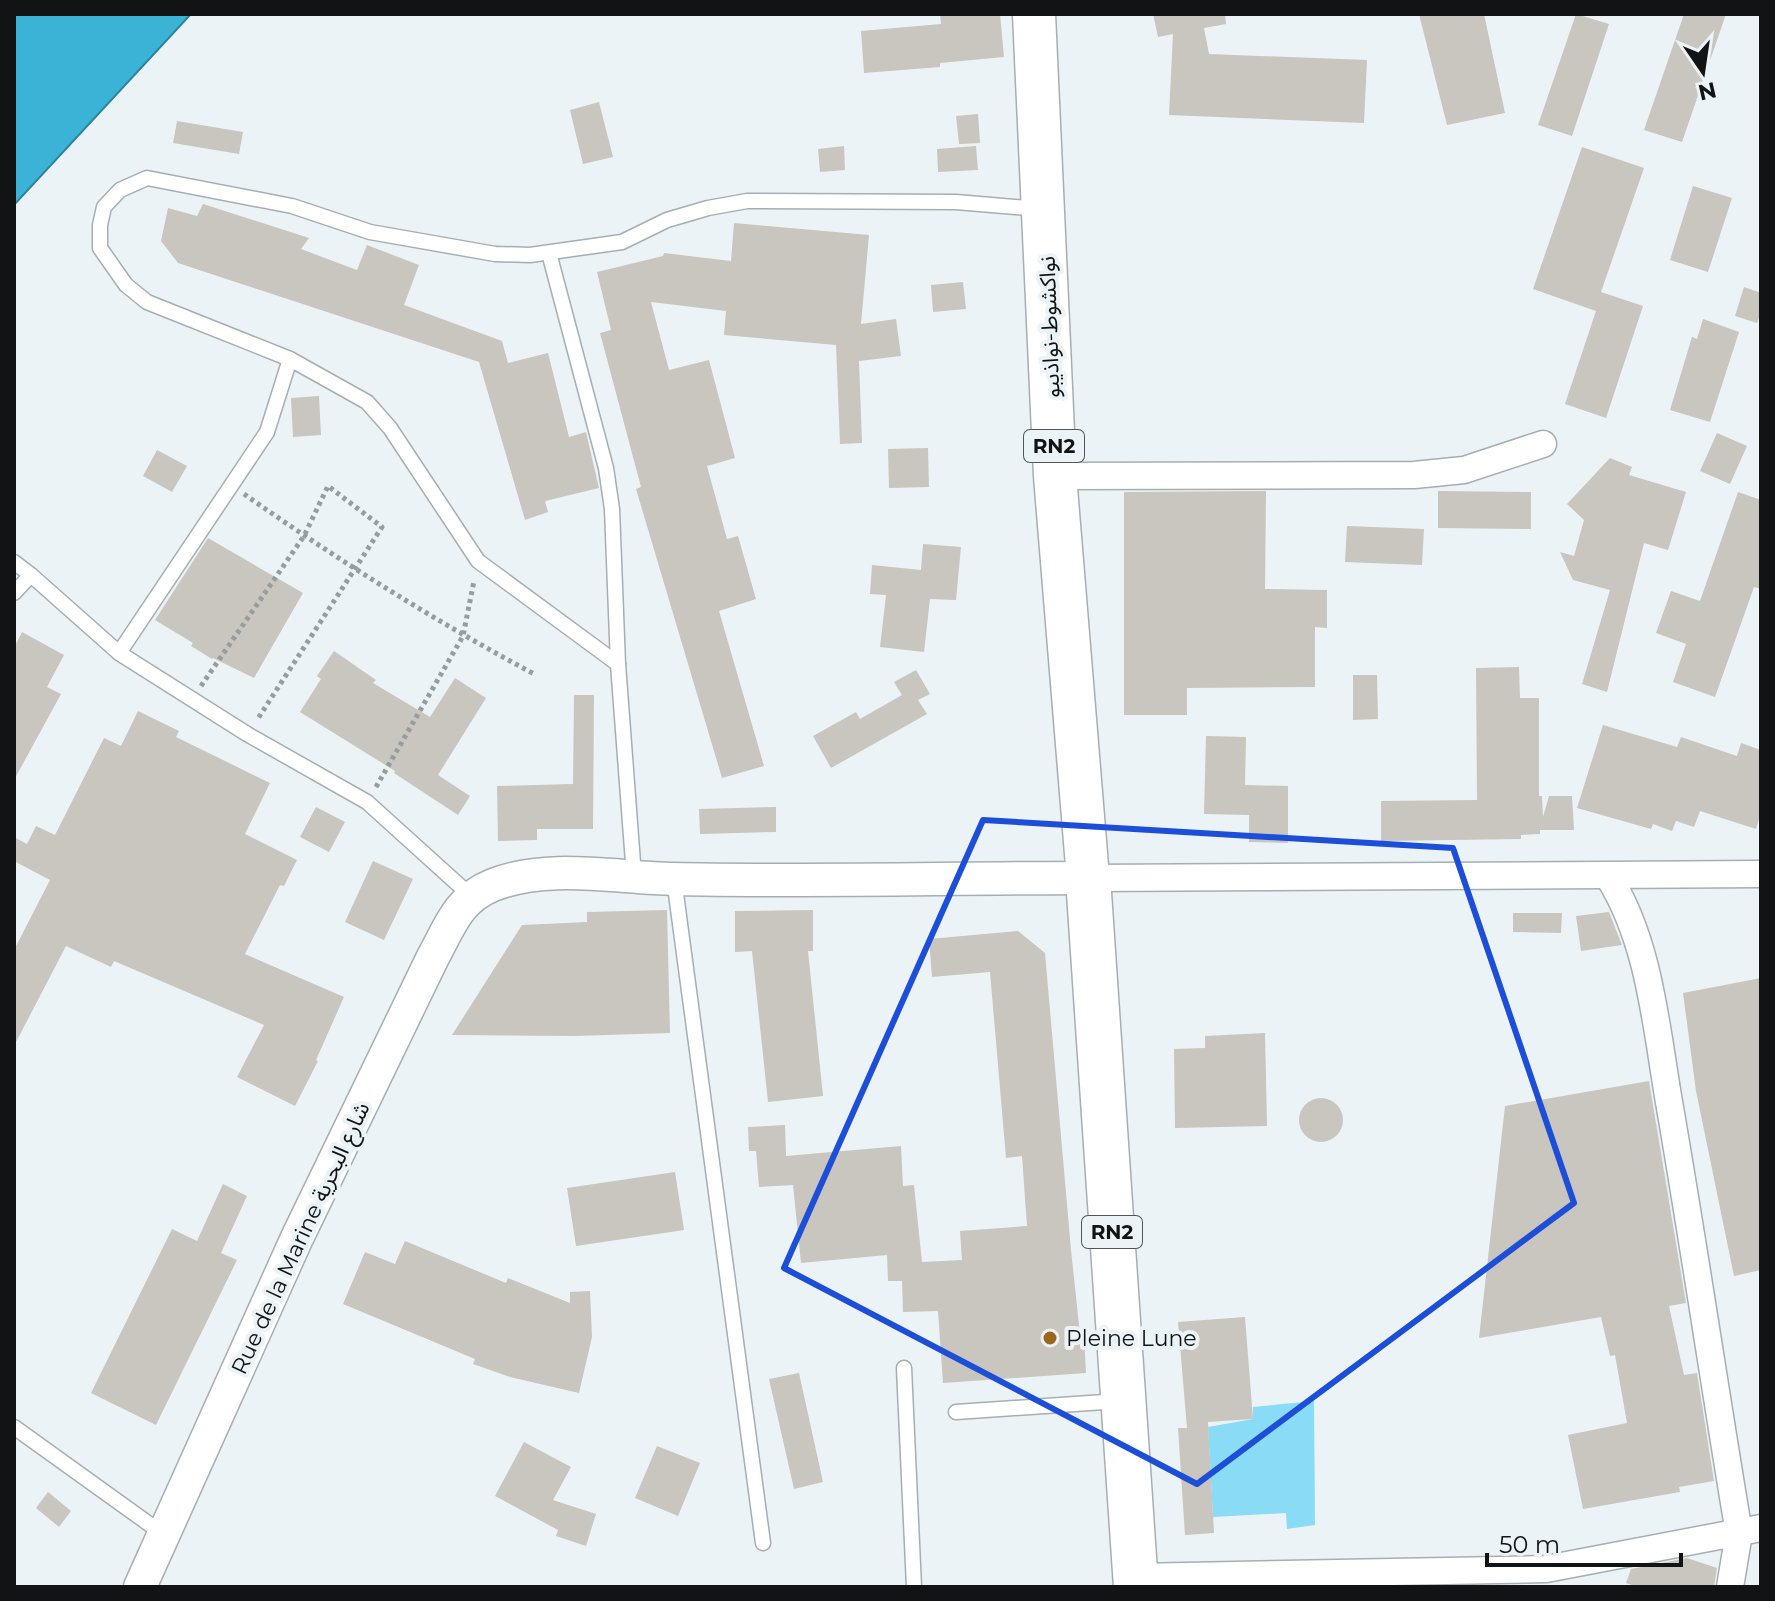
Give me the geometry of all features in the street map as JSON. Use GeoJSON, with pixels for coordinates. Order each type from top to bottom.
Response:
{"type":"FeatureCollection","features":[{"type":"Feature","properties":{"kind":"highway","name":"RN2"},"geometry":{"type":"LineString","coordinates":[[1088,878],[1136,1582]]}},
{"type":"Feature","properties":{"kind":"main road","name":"نواكشوط-نواذيبو"},"geometry":{"type":"LineString","coordinates":[[1034,14],[1055,476],[1088,878]]}},
{"type":"Feature","properties":{"kind":"street"},"geometry":{"type":"LineString","coordinates":[[1055,476],[1414,475],[1464,470],[1543,444]]}},
{"type":"Feature","properties":{"kind":"street"},"geometry":{"type":"LineString","coordinates":[[471,896],[494,884],[522,876],[581,874],[674,879],[1761,874]]}},
{"type":"Feature","properties":{"kind":"street"},"geometry":{"type":"LineString","coordinates":[[1608,876],[1625,902],[1635,929],[1650,997],[1750,1530],[1730,1587]]}},
{"type":"Feature","properties":{"kind":"street","name":"Rue de la Marine شارع البحرية"},"geometry":{"type":"LineString","coordinates":[[140,1587],[296,1240],[433,957],[453,919],[471,896]]}},
{"type":"Feature","properties":{"kind":"street"},"geometry":{"type":"LineString","coordinates":[[1136,1582],[1546,1578],[1750,1530]]}},
{"type":"Feature","properties":{"kind":"lane"},"geometry":{"type":"LineString","coordinates":[[618,664],[478,561],[390,428],[367,402],[290,359],[147,302],[126,285],[100,248],[104,207],[120,190],[147,178],[292,206],[370,232],[495,254],[549,253],[622,242],[667,220],[747,201],[956,202],[1044,209]]}},
{"type":"Feature","properties":{"kind":"lane"},"geometry":{"type":"LineString","coordinates":[[549,253],[606,468],[612,509],[618,664],[634,877]]}},
{"type":"Feature","properties":{"kind":"lane"},"geometry":{"type":"LineString","coordinates":[[119,653],[267,432],[290,359]]}},
{"type":"Feature","properties":{"kind":"lane"},"geometry":{"type":"LineString","coordinates":[[14,562],[119,653],[247,734],[367,802],[471,896]]}},
{"type":"Feature","properties":{"kind":"lane"},"geometry":{"type":"LineString","coordinates":[[14,593],[31,575]]}},
{"type":"Feature","properties":{"kind":"lane"},"geometry":{"type":"LineString","coordinates":[[674,879],[763,1543]]}},
{"type":"Feature","properties":{"kind":"lane"},"geometry":{"type":"LineString","coordinates":[[904,1368],[914,1587]]}},
{"type":"Feature","properties":{"kind":"lane"},"geometry":{"type":"LineString","coordinates":[[956,1412],[1123,1400]]}},
{"type":"Feature","properties":{"kind":"lane"},"geometry":{"type":"LineString","coordinates":[[14,1427],[165,1536]]}},
{"type":"Feature","properties":{"kind":"path"},"geometry":{"type":"LineString","coordinates":[[232,485],[304,536],[463,636],[536,675]]}},
{"type":"Feature","properties":{"kind":"path"},"geometry":{"type":"LineString","coordinates":[[193,698],[304,536],[328,486],[382,527],[247,734]]}},
{"type":"Feature","properties":{"kind":"path"},"geometry":{"type":"LineString","coordinates":[[367,802],[463,636],[478,561]]}},
{"type":"Feature","properties":{"kind":"highlighted area"},"geometry":{"type":"Polygon","coordinates":[[[983,820],[1453,848],[1574,1203],[1197,1484],[784,1268],[983,820]]]}},
{"type":"Feature","properties":{"kind":"shaded area"},"geometry":{"type":"Polygon","coordinates":[[[14,14],[191,14],[14,205],[14,14]]]}},
{"type":"Feature","properties":{"kind":"shaded area"},"geometry":{"type":"Polygon","coordinates":[[[1314,1401],[1315,1525],[1287,1529],[1286,1513],[1213,1517],[1208,1427],[1253,1419],[1253,1407],[1314,1401]]]}},
{"type":"Feature","properties":{"kind":"building"},"geometry":{"type":"Polygon","coordinates":[[[940,14],[1000,14],[1004,57],[940,63],[940,67],[864,73],[861,31],[941,24],[940,14]]]}},
{"type":"Feature","properties":{"kind":"building"},"geometry":{"type":"Polygon","coordinates":[[[1153,14],[1225,14],[1226,24],[1204,28],[1209,54],[1367,60],[1364,123],[1169,115],[1173,34],[1158,37],[1153,14]]]}},
{"type":"Feature","properties":{"kind":"building"},"geometry":{"type":"Polygon","coordinates":[[[1419,14],[1484,14],[1505,113],[1447,125],[1419,14]]]}},
{"type":"Feature","properties":{"kind":"building"},"geometry":{"type":"Polygon","coordinates":[[[1576,14],[1609,24],[1572,136],[1538,125],[1576,14]]]}},
{"type":"Feature","properties":{"kind":"building"},"geometry":{"type":"Polygon","coordinates":[[[1684,14],[1726,14],[1682,142],[1644,130],[1684,14]]]}},
{"type":"Feature","properties":{"kind":"building"},"geometry":{"type":"Polygon","coordinates":[[[599,102],[613,157],[583,164],[570,110],[599,102]]]}},
{"type":"Feature","properties":{"kind":"building"},"geometry":{"type":"Polygon","coordinates":[[[978,114],[980,143],[959,144],[956,116],[978,114]]]}},
{"type":"Feature","properties":{"kind":"building"},"geometry":{"type":"Polygon","coordinates":[[[177,121],[243,132],[239,154],[173,143],[177,121]]]}},
{"type":"Feature","properties":{"kind":"building"},"geometry":{"type":"Polygon","coordinates":[[[844,146],[845,170],[820,172],[818,149],[844,146]]]}},
{"type":"Feature","properties":{"kind":"building"},"geometry":{"type":"Polygon","coordinates":[[[976,146],[978,170],[938,172],[937,149],[976,146]]]}},
{"type":"Feature","properties":{"kind":"building"},"geometry":{"type":"Polygon","coordinates":[[[1582,147],[1644,168],[1601,292],[1643,306],[1606,418],[1565,404],[1596,311],[1533,289],[1582,147]]]}},
{"type":"Feature","properties":{"kind":"building"},"geometry":{"type":"Polygon","coordinates":[[[1693,186],[1732,198],[1708,272],[1670,260],[1693,186]]]}},
{"type":"Feature","properties":{"kind":"building"},"geometry":{"type":"Polygon","coordinates":[[[203,204],[309,238],[301,249],[357,270],[367,245],[419,265],[404,305],[502,341],[508,363],[548,353],[569,437],[586,432],[599,488],[545,501],[548,512],[525,520],[479,362],[178,263],[161,241],[168,208],[197,216],[203,204]]]}},
{"type":"Feature","properties":{"kind":"building"},"geometry":{"type":"Polygon","coordinates":[[[734,223],[869,235],[861,324],[896,319],[901,356],[859,361],[862,443],[840,444],[836,345],[724,335],[726,311],[651,302],[669,370],[709,360],[735,458],[707,466],[727,539],[738,536],[756,599],[719,611],[764,766],[722,778],[636,489],[641,487],[600,333],[611,330],[597,272],[663,256],[664,253],[731,261],[734,223]]]}},
{"type":"Feature","properties":{"kind":"building"},"geometry":{"type":"Polygon","coordinates":[[[963,282],[966,309],[933,312],[931,285],[963,282]]]}},
{"type":"Feature","properties":{"kind":"building"},"geometry":{"type":"Polygon","coordinates":[[[1744,287],[1761,293],[1761,312],[1757,323],[1735,316],[1744,287]]]}},
{"type":"Feature","properties":{"kind":"building"},"geometry":{"type":"Polygon","coordinates":[[[1703,319],[1739,332],[1710,422],[1670,410],[1692,337],[1697,339],[1703,319]]]}},
{"type":"Feature","properties":{"kind":"building"},"geometry":{"type":"Polygon","coordinates":[[[319,396],[321,435],[293,437],[291,398],[319,396]]]}},
{"type":"Feature","properties":{"kind":"building"},"geometry":{"type":"Polygon","coordinates":[[[1717,433],[1747,446],[1730,484],[1700,471],[1717,433]]]}},
{"type":"Feature","properties":{"kind":"building"},"geometry":{"type":"Polygon","coordinates":[[[928,448],[929,487],[889,488],[888,449],[928,448]]]}},
{"type":"Feature","properties":{"kind":"building"},"geometry":{"type":"Polygon","coordinates":[[[157,450],[187,466],[172,492],[143,476],[157,450]]]}},
{"type":"Feature","properties":{"kind":"building"},"geometry":{"type":"Polygon","coordinates":[[[1610,458],[1632,467],[1629,475],[1686,492],[1668,550],[1644,543],[1607,692],[1582,684],[1610,590],[1573,580],[1560,552],[1574,556],[1584,520],[1567,504],[1610,458]]]}},
{"type":"Feature","properties":{"kind":"building"},"geometry":{"type":"Polygon","coordinates":[[[1266,491],[1265,589],[1327,590],[1327,628],[1315,627],[1315,687],[1187,688],[1187,715],[1124,715],[1124,492],[1266,491]]]}},
{"type":"Feature","properties":{"kind":"building"},"geometry":{"type":"Polygon","coordinates":[[[1438,491],[1531,492],[1531,529],[1438,528],[1438,491]]]}},
{"type":"Feature","properties":{"kind":"building"},"geometry":{"type":"Polygon","coordinates":[[[1738,492],[1761,500],[1761,589],[1754,587],[1715,697],[1673,682],[1686,644],[1656,633],[1671,591],[1700,601],[1738,492]]]}},
{"type":"Feature","properties":{"kind":"building"},"geometry":{"type":"Polygon","coordinates":[[[1347,526],[1424,529],[1422,565],[1345,562],[1347,526]]]}},
{"type":"Feature","properties":{"kind":"building"},"geometry":{"type":"Polygon","coordinates":[[[208,538],[303,593],[254,678],[212,659],[191,646],[193,643],[155,620],[208,538]]]}},
{"type":"Feature","properties":{"kind":"building"},"geometry":{"type":"Polygon","coordinates":[[[923,544],[961,547],[956,600],[930,599],[924,652],[880,647],[886,595],[870,594],[872,565],[921,570],[923,544]]]}},
{"type":"Feature","properties":{"kind":"building"},"geometry":{"type":"Polygon","coordinates":[[[22,632],[64,655],[47,687],[61,694],[14,780],[14,648],[22,632]]]}},
{"type":"Feature","properties":{"kind":"building"},"geometry":{"type":"Polygon","coordinates":[[[334,651],[376,680],[373,683],[430,717],[455,678],[486,698],[438,775],[470,796],[458,815],[395,771],[300,712],[321,679],[317,676],[334,651]]]}},
{"type":"Feature","properties":{"kind":"building"},"geometry":{"type":"Polygon","coordinates":[[[1519,667],[1520,698],[1539,698],[1539,796],[1542,796],[1543,817],[1549,796],[1572,796],[1574,830],[1540,830],[1540,834],[1521,835],[1521,839],[1381,841],[1381,801],[1477,800],[1476,668],[1519,667]]]}},
{"type":"Feature","properties":{"kind":"building"},"geometry":{"type":"Polygon","coordinates":[[[916,670],[930,694],[918,700],[927,714],[831,768],[813,736],[856,712],[860,719],[902,695],[894,682],[916,670]]]}},
{"type":"Feature","properties":{"kind":"building"},"geometry":{"type":"Polygon","coordinates":[[[1353,675],[1377,675],[1378,719],[1353,720],[1353,675]]]}},
{"type":"Feature","properties":{"kind":"building"},"geometry":{"type":"Polygon","coordinates":[[[574,695],[594,695],[593,829],[537,829],[537,840],[498,841],[497,786],[573,784],[574,695]]]}},
{"type":"Feature","properties":{"kind":"building"},"geometry":{"type":"Polygon","coordinates":[[[138,711],[179,731],[176,737],[270,783],[245,834],[297,860],[284,886],[280,885],[245,954],[344,997],[318,1061],[295,1106],[237,1077],[264,1025],[114,961],[111,967],[66,946],[14,1046],[14,950],[50,880],[14,861],[14,837],[27,844],[36,826],[55,835],[104,738],[121,746],[138,711]]]}},
{"type":"Feature","properties":{"kind":"building"},"geometry":{"type":"Polygon","coordinates":[[[1603,725],[1677,747],[1681,737],[1737,756],[1741,743],[1761,750],[1761,813],[1756,829],[1700,811],[1694,827],[1676,821],[1672,831],[1653,824],[1651,829],[1577,808],[1603,725]]]}},
{"type":"Feature","properties":{"kind":"building"},"geometry":{"type":"Polygon","coordinates":[[[1206,736],[1246,737],[1245,785],[1288,786],[1288,843],[1249,842],[1249,815],[1204,814],[1206,736]]]}},
{"type":"Feature","properties":{"kind":"building"},"geometry":{"type":"Polygon","coordinates":[[[316,807],[345,822],[329,852],[300,837],[316,807]]]}},
{"type":"Feature","properties":{"kind":"building"},"geometry":{"type":"Polygon","coordinates":[[[776,807],[776,832],[700,834],[699,809],[776,807]]]}},
{"type":"Feature","properties":{"kind":"building"},"geometry":{"type":"Polygon","coordinates":[[[373,861],[413,879],[384,940],[345,922],[373,861]]]}},
{"type":"Feature","properties":{"kind":"building"},"geometry":{"type":"Polygon","coordinates":[[[667,910],[670,1033],[452,1035],[522,925],[587,922],[587,912],[667,910]]]}},
{"type":"Feature","properties":{"kind":"building"},"geometry":{"type":"Polygon","coordinates":[[[813,910],[813,951],[808,951],[823,1096],[768,1102],[752,951],[735,952],[735,911],[813,910]]]}},
{"type":"Feature","properties":{"kind":"building"},"geometry":{"type":"Polygon","coordinates":[[[1609,912],[1622,945],[1581,951],[1576,916],[1609,912]]]}},
{"type":"Feature","properties":{"kind":"building"},"geometry":{"type":"Polygon","coordinates":[[[1513,913],[1562,913],[1561,933],[1513,932],[1513,913]]]}},
{"type":"Feature","properties":{"kind":"building"},"geometry":{"type":"Polygon","coordinates":[[[1018,931],[1045,953],[1071,1250],[1080,1334],[1084,1334],[1086,1373],[943,1383],[938,1311],[903,1312],[902,1281],[888,1281],[887,1255],[801,1263],[793,1185],[759,1187],[756,1151],[749,1151],[748,1127],[785,1125],[786,1156],[901,1146],[903,1186],[914,1185],[922,1262],[962,1260],[960,1231],[1027,1226],[1022,1156],[1006,1158],[990,972],[932,977],[929,939],[1018,931]]]}},
{"type":"Feature","properties":{"kind":"building"},"geometry":{"type":"Polygon","coordinates":[[[1761,978],[1761,1270],[1734,1276],[1696,1091],[1683,993],[1761,978]]]}},
{"type":"Feature","properties":{"kind":"building"},"geometry":{"type":"Polygon","coordinates":[[[1265,1033],[1267,1126],[1175,1128],[1174,1049],[1205,1048],[1205,1036],[1265,1033]]]}},
{"type":"Feature","properties":{"kind":"building"},"geometry":{"type":"Polygon","coordinates":[[[1649,1081],[1686,1303],[1669,1306],[1684,1375],[1697,1373],[1714,1481],[1679,1487],[1680,1492],[1583,1509],[1568,1435],[1627,1423],[1615,1355],[1610,1356],[1601,1317],[1479,1338],[1505,1106],[1649,1081]]]}},
{"type":"Feature","properties":{"kind":"building"},"geometry":{"type":"Polygon","coordinates":[[[1321,1098],[1336,1105],[1343,1120],[1336,1135],[1321,1142],[1306,1135],[1299,1120],[1306,1105],[1321,1098]]]}},
{"type":"Feature","properties":{"kind":"building"},"geometry":{"type":"Polygon","coordinates":[[[675,1172],[684,1230],[576,1246],[567,1188],[675,1172]]]}},
{"type":"Feature","properties":{"kind":"building"},"geometry":{"type":"Polygon","coordinates":[[[223,1184],[247,1196],[221,1253],[237,1260],[156,1425],[91,1393],[172,1229],[197,1241],[223,1184]]]}},
{"type":"Feature","properties":{"kind":"building"},"geometry":{"type":"Polygon","coordinates":[[[405,1241],[506,1283],[508,1278],[570,1303],[570,1292],[590,1291],[592,1337],[579,1393],[510,1377],[473,1364],[475,1359],[343,1304],[365,1252],[395,1264],[405,1241]]]}},
{"type":"Feature","properties":{"kind":"building"},"geometry":{"type":"Polygon","coordinates":[[[1245,1317],[1253,1419],[1208,1422],[1214,1533],[1185,1535],[1178,1428],[1187,1428],[1178,1322],[1245,1317]]]}},
{"type":"Feature","properties":{"kind":"building"},"geometry":{"type":"Polygon","coordinates":[[[799,1373],[823,1482],[794,1489],[769,1379],[799,1373]]]}},
{"type":"Feature","properties":{"kind":"building"},"geometry":{"type":"Polygon","coordinates":[[[524,1442],[571,1467],[553,1500],[596,1514],[586,1546],[556,1536],[558,1530],[495,1496],[524,1442]]]}},
{"type":"Feature","properties":{"kind":"building"},"geometry":{"type":"Polygon","coordinates":[[[657,1446],[700,1463],[678,1516],[635,1498],[657,1446]]]}},
{"type":"Feature","properties":{"kind":"building"},"geometry":{"type":"Polygon","coordinates":[[[48,1492],[71,1511],[59,1527],[36,1508],[48,1492]]]}},
{"type":"Feature","properties":{"kind":"building"},"geometry":{"type":"Polygon","coordinates":[[[1687,1558],[1717,1568],[1714,1587],[1638,1587],[1626,1583],[1631,1569],[1687,1558]]]}},
{"type":"Feature","properties":{"kind":"place","name":"Pleine Lune"},"geometry":{"type":"Point","coordinates":[1050,1338]}}]}
